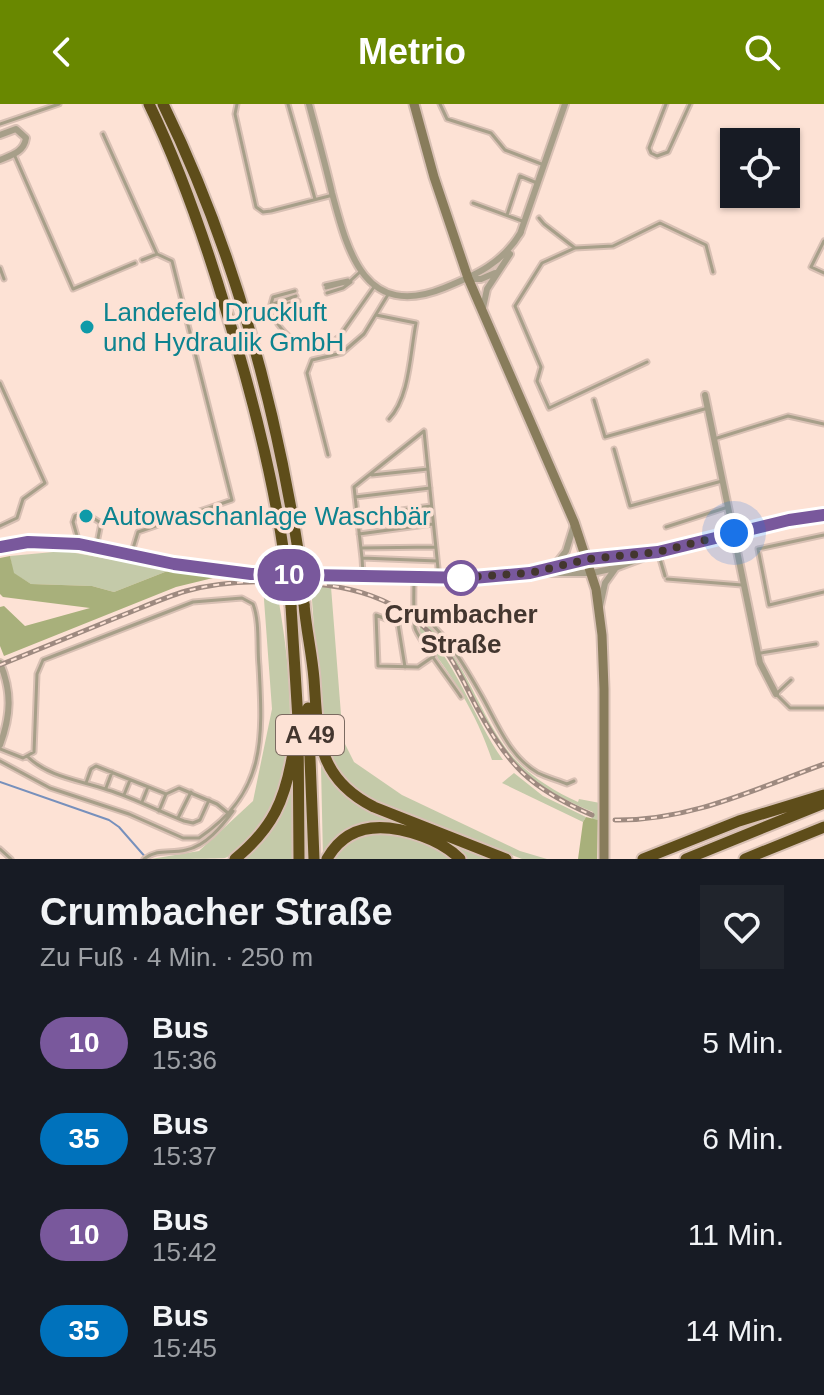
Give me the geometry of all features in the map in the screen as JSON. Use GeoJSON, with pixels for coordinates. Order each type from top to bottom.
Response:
{"type":"FeatureCollection","features":[{"type":"Feature","properties":{"kind":"highway","name":"A 49"},"geometry":{"type":"LineString","coordinates":[[149,104],[211,260],[248,380],[263,441],[291,606],[298,720],[299,859]]}},
{"type":"Feature","properties":{"kind":"highway","name":"A 49"},"geometry":{"type":"LineString","coordinates":[[163,104],[208,210],[252,341],[276,436],[299,556],[304,608],[314,859]]}},
{"type":"Feature","properties":{"kind":"highway"},"geometry":{"type":"LineString","coordinates":[[304,608],[314,676],[318,735],[327,764],[336,778],[374,807],[506,859]]}},
{"type":"Feature","properties":{"kind":"highway"},"geometry":{"type":"LineString","coordinates":[[235,859],[265,830],[277,809],[289,782],[298,720]]}},
{"type":"Feature","properties":{"kind":"highway"},"geometry":{"type":"LineString","coordinates":[[644,858],[739,821],[824,795]]}},
{"type":"Feature","properties":{"kind":"highway"},"geometry":{"type":"LineString","coordinates":[[686,859],[824,803]]}},
{"type":"Feature","properties":{"kind":"highway"},"geometry":{"type":"LineString","coordinates":[[327,859],[346,837],[361,829],[380,826],[397,828],[428,839],[444,846],[460,859]]}},
{"type":"Feature","properties":{"kind":"highway"},"geometry":{"type":"LineString","coordinates":[[745,859],[824,827]]}},
{"type":"Feature","properties":{"kind":"highway"},"geometry":{"type":"LineString","coordinates":[[761,859],[805,835]]}},
{"type":"Feature","properties":{"kind":"main road"},"geometry":{"type":"LineString","coordinates":[[414,104],[434,177],[468,278],[574,522],[592,573],[600,609],[604,689],[604,859]]}},
{"type":"Feature","properties":{"kind":"street"},"geometry":{"type":"LineString","coordinates":[[309,104],[345,241],[360,272],[374,287],[402,296],[420,296],[468,278],[505,255],[521,232]]}},
{"type":"Feature","properties":{"kind":"street"},"geometry":{"type":"LineString","coordinates":[[483,311],[486,291],[521,232],[565,104]]}},
{"type":"Feature","properties":{"kind":"street"},"geometry":{"type":"LineString","coordinates":[[0,135],[16,129],[26,138],[25,146],[0,160]]}},
{"type":"Feature","properties":{"kind":"street"},"geometry":{"type":"LineString","coordinates":[[468,278],[481,279],[497,272]]}},
{"type":"Feature","properties":{"kind":"street"},"geometry":{"type":"LineString","coordinates":[[705,395],[759,653],[767,681],[776,694]]}},
{"type":"Feature","properties":{"kind":"street"},"geometry":{"type":"LineString","coordinates":[[0,547],[28,542],[79,544],[236,573],[439,578],[592,573],[734,533],[824,515]]}},
{"type":"Feature","properties":{"kind":"street"},"geometry":{"type":"LineString","coordinates":[[555,566],[566,551],[574,522]]}},
{"type":"Feature","properties":{"kind":"street"},"geometry":{"type":"LineString","coordinates":[[530,573],[588,559],[658,552]]}},
{"type":"Feature","properties":{"kind":"street"},"geometry":{"type":"LineString","coordinates":[[600,609],[605,583],[615,568]]}},
{"type":"Feature","properties":{"kind":"street"},"geometry":{"type":"LineString","coordinates":[[0,663],[10,700],[8,724],[0,747]]}},
{"type":"Feature","properties":{"kind":"lane"},"geometry":{"type":"LineString","coordinates":[[0,124],[59,104]]}},
{"type":"Feature","properties":{"kind":"lane"},"geometry":{"type":"LineString","coordinates":[[237,104],[235,114],[256,207],[263,212],[271,211],[333,195]]}},
{"type":"Feature","properties":{"kind":"lane"},"geometry":{"type":"LineString","coordinates":[[288,104],[315,199]]}},
{"type":"Feature","properties":{"kind":"lane"},"geometry":{"type":"LineString","coordinates":[[440,104],[447,119],[491,133],[505,150],[544,165]]}},
{"type":"Feature","properties":{"kind":"lane"},"geometry":{"type":"LineString","coordinates":[[666,104],[649,148],[657,156],[668,152],[690,104]]}},
{"type":"Feature","properties":{"kind":"lane"},"geometry":{"type":"LineString","coordinates":[[103,134],[157,254],[172,261],[232,500],[138,532],[131,555]]}},
{"type":"Feature","properties":{"kind":"lane"},"geometry":{"type":"LineString","coordinates":[[14,154],[73,289],[135,263]]}},
{"type":"Feature","properties":{"kind":"lane"},"geometry":{"type":"LineString","coordinates":[[507,215],[520,176],[537,183]]}},
{"type":"Feature","properties":{"kind":"lane"},"geometry":{"type":"LineString","coordinates":[[473,203],[524,222]]}},
{"type":"Feature","properties":{"kind":"lane"},"geometry":{"type":"LineString","coordinates":[[539,218],[575,248]]}},
{"type":"Feature","properties":{"kind":"lane"},"geometry":{"type":"LineString","coordinates":[[647,362],[549,408],[537,381],[541,367],[515,306],[542,263],[575,248],[613,246],[660,223],[706,245],[713,272]]}},
{"type":"Feature","properties":{"kind":"lane"},"geometry":{"type":"LineString","coordinates":[[824,241],[811,267],[824,273]]}},
{"type":"Feature","properties":{"kind":"lane"},"geometry":{"type":"LineString","coordinates":[[142,260],[157,254]]}},
{"type":"Feature","properties":{"kind":"lane"},"geometry":{"type":"LineString","coordinates":[[0,268],[4,279]]}},
{"type":"Feature","properties":{"kind":"lane"},"geometry":{"type":"LineString","coordinates":[[353,279],[326,289],[343,288],[353,279],[360,272]]}},
{"type":"Feature","properties":{"kind":"lane"},"geometry":{"type":"LineString","coordinates":[[272,314],[275,307],[296,296],[273,297],[270,306],[272,314],[278,327],[295,343],[310,347],[326,344],[339,337],[374,287]]}},
{"type":"Feature","properties":{"kind":"lane"},"geometry":{"type":"LineString","coordinates":[[328,455],[307,373],[312,360],[342,353],[364,334],[389,293]]}},
{"type":"Feature","properties":{"kind":"lane"},"geometry":{"type":"LineString","coordinates":[[376,315],[416,323],[403,393],[389,419]]}},
{"type":"Feature","properties":{"kind":"lane"},"geometry":{"type":"LineString","coordinates":[[0,383],[45,483],[23,499],[17,518],[0,526]]}},
{"type":"Feature","properties":{"kind":"lane"},"geometry":{"type":"LineString","coordinates":[[594,400],[605,437],[708,408]]}},
{"type":"Feature","properties":{"kind":"lane"},"geometry":{"type":"LineString","coordinates":[[714,439],[788,416],[824,424]]}},
{"type":"Feature","properties":{"kind":"lane"},"geometry":{"type":"LineString","coordinates":[[363,577],[354,487],[424,431],[439,578]]}},
{"type":"Feature","properties":{"kind":"lane"},"geometry":{"type":"LineString","coordinates":[[614,449],[630,506],[722,481]]}},
{"type":"Feature","properties":{"kind":"lane"},"geometry":{"type":"LineString","coordinates":[[369,475],[428,469]]}},
{"type":"Feature","properties":{"kind":"lane"},"geometry":{"type":"LineString","coordinates":[[355,497],[430,488]]}},
{"type":"Feature","properties":{"kind":"lane"},"geometry":{"type":"LineString","coordinates":[[357,516],[431,506]]}},
{"type":"Feature","properties":{"kind":"lane"},"geometry":{"type":"LineString","coordinates":[[666,527],[728,507]]}},
{"type":"Feature","properties":{"kind":"lane"},"geometry":{"type":"LineString","coordinates":[[78,515],[73,522],[79,544]]}},
{"type":"Feature","properties":{"kind":"lane"},"geometry":{"type":"LineString","coordinates":[[93,518],[101,523],[96,548]]}},
{"type":"Feature","properties":{"kind":"lane"},"geometry":{"type":"LineString","coordinates":[[359,534],[433,524]]}},
{"type":"Feature","properties":{"kind":"lane"},"geometry":{"type":"LineString","coordinates":[[824,535],[758,549],[769,605],[824,592]]}},
{"type":"Feature","properties":{"kind":"lane"},"geometry":{"type":"LineString","coordinates":[[361,548],[435,547]]}},
{"type":"Feature","properties":{"kind":"lane"},"geometry":{"type":"LineString","coordinates":[[658,552],[666,578],[745,585]]}},
{"type":"Feature","properties":{"kind":"lane"},"geometry":{"type":"LineString","coordinates":[[362,558],[437,561]]}},
{"type":"Feature","properties":{"kind":"lane"},"geometry":{"type":"LineString","coordinates":[[414,578],[415,629],[461,697]]}},
{"type":"Feature","properties":{"kind":"lane"},"geometry":{"type":"LineString","coordinates":[[0,747],[23,758],[34,752],[37,674],[43,660],[193,602],[249,600],[255,608],[261,706],[258,756],[240,801],[222,825],[198,846],[183,851],[153,852],[144,859]]}},
{"type":"Feature","properties":{"kind":"lane"},"geometry":{"type":"LineString","coordinates":[[415,610],[430,620],[451,646],[480,692],[508,746],[536,772],[567,784],[574,781]]}},
{"type":"Feature","properties":{"kind":"lane"},"geometry":{"type":"LineString","coordinates":[[405,667],[398,624],[376,615],[378,666],[405,667],[418,667],[434,656]]}},
{"type":"Feature","properties":{"kind":"lane"},"geometry":{"type":"LineString","coordinates":[[759,653],[816,644]]}},
{"type":"Feature","properties":{"kind":"lane"},"geometry":{"type":"LineString","coordinates":[[791,680],[776,694],[790,708],[824,708]]}},
{"type":"Feature","properties":{"kind":"lane"},"geometry":{"type":"LineString","coordinates":[[28,756],[46,770],[123,795],[159,812],[193,823],[200,820],[209,800]]}},
{"type":"Feature","properties":{"kind":"lane"},"geometry":{"type":"LineString","coordinates":[[0,761],[50,788],[129,814],[183,838],[199,838],[240,801]]}},
{"type":"Feature","properties":{"kind":"lane"},"geometry":{"type":"LineString","coordinates":[[86,783],[91,769],[96,766],[166,794]]}},
{"type":"Feature","properties":{"kind":"lane"},"geometry":{"type":"LineString","coordinates":[[106,789],[112,772]]}},
{"type":"Feature","properties":{"kind":"lane"},"geometry":{"type":"LineString","coordinates":[[123,795],[130,780]]}},
{"type":"Feature","properties":{"kind":"lane"},"geometry":{"type":"LineString","coordinates":[[141,803],[148,787]]}},
{"type":"Feature","properties":{"kind":"lane"},"geometry":{"type":"LineString","coordinates":[[159,812],[166,794],[179,788],[209,800],[228,813]]}},
{"type":"Feature","properties":{"kind":"lane"},"geometry":{"type":"LineString","coordinates":[[178,819],[191,792]]}},
{"type":"Feature","properties":{"kind":"lane"},"geometry":{"type":"LineString","coordinates":[[0,849],[11,859]]}},
{"type":"Feature","properties":{"kind":"green space"},"geometry":{"type":"Polygon","coordinates":[[[64,551],[170,570],[114,592],[92,586],[31,584],[13,573],[10,556],[64,551]]]}},
{"type":"Feature","properties":{"kind":"green space"},"geometry":{"type":"Polygon","coordinates":[[[10,556],[14,573],[31,584],[92,586],[114,592],[170,570],[213,578],[176,587],[4,656],[0,646],[0,607],[4,606],[25,626],[90,608],[3,597],[0,594],[0,558],[10,556]]]}},
{"type":"Feature","properties":{"kind":"green space"},"geometry":{"type":"Polygon","coordinates":[[[276,585],[286,648],[290,719],[280,786],[268,815],[249,839],[225,858],[151,859],[199,851],[253,801],[272,709],[263,586],[276,585]]]}},
{"type":"Feature","properties":{"kind":"green space"},"geometry":{"type":"Polygon","coordinates":[[[311,586],[331,587],[343,740],[354,762],[402,795],[520,851],[547,859],[522,859],[376,802],[351,785],[328,756],[320,711],[311,586]]]}},
{"type":"Feature","properties":{"kind":"green space"},"geometry":{"type":"Polygon","coordinates":[[[422,618],[448,647],[494,731],[512,756],[528,772],[558,792],[578,802],[579,799],[600,803],[598,820],[592,819],[593,812],[536,782],[509,756],[485,723],[451,658],[420,620],[422,618]]]}},
{"type":"Feature","properties":{"kind":"green space"},"geometry":{"type":"Polygon","coordinates":[[[420,626],[455,673],[503,760],[492,760],[452,678],[419,634],[420,626]]]}},
{"type":"Feature","properties":{"kind":"green space"},"geometry":{"type":"Polygon","coordinates":[[[321,766],[344,795],[369,811],[497,859],[464,859],[377,823],[323,859],[321,766]]]}},
{"type":"Feature","properties":{"kind":"green space"},"geometry":{"type":"Polygon","coordinates":[[[514,773],[543,796],[586,817],[583,822],[502,783],[514,773]]]}},
{"type":"Feature","properties":{"kind":"green space"},"geometry":{"type":"Polygon","coordinates":[[[291,785],[295,786],[295,859],[241,859],[291,785]]]}},
{"type":"Feature","properties":{"kind":"green space"},"geometry":{"type":"Polygon","coordinates":[[[586,817],[598,820],[597,859],[578,859],[586,817]]]}},
{"type":"Feature","properties":{"kind":"green space"},"geometry":{"type":"Polygon","coordinates":[[[383,831],[429,844],[452,859],[332,859],[354,837],[383,831]]]}},
{"type":"Feature","properties":{"kind":"waterway"},"geometry":{"type":"LineString","coordinates":[[0,782],[109,820],[147,859]]}},
{"type":"Feature","properties":{"kind":"railway"},"geometry":{"type":"LineString","coordinates":[[0,665],[197,588],[265,582],[349,589],[392,605],[430,633],[451,659],[510,760],[552,795],[592,815]]}},
{"type":"Feature","properties":{"kind":"railway"},"geometry":{"type":"LineString","coordinates":[[615,820],[643,819],[696,809],[824,764]]}},
{"type":"Feature","properties":{"kind":"bus line","name":"10"},"geometry":{"type":"LineString","coordinates":[[0,547],[55,541],[174,564],[251,574],[473,578],[530,573],[588,559],[658,552],[789,520],[824,515]]}},
{"type":"Feature","properties":{"kind":"place","name":"Landefeld Druckluft und Hydraulik GmbH"},"geometry":{"type":"Point","coordinates":[87,327]}},
{"type":"Feature","properties":{"kind":"place","name":"Autowaschanlage Waschbär"},"geometry":{"type":"Point","coordinates":[86,516]}},
{"type":"Feature","properties":{"kind":"place","name":"Crumbacher Straße"},"geometry":{"type":"Point","coordinates":[461,578]}},
{"type":"Feature","properties":{"kind":"route"},"geometry":{"type":"LineString","coordinates":[[461,578],[455,578],[530,573],[588,559],[658,552],[734,533]]}}]}
